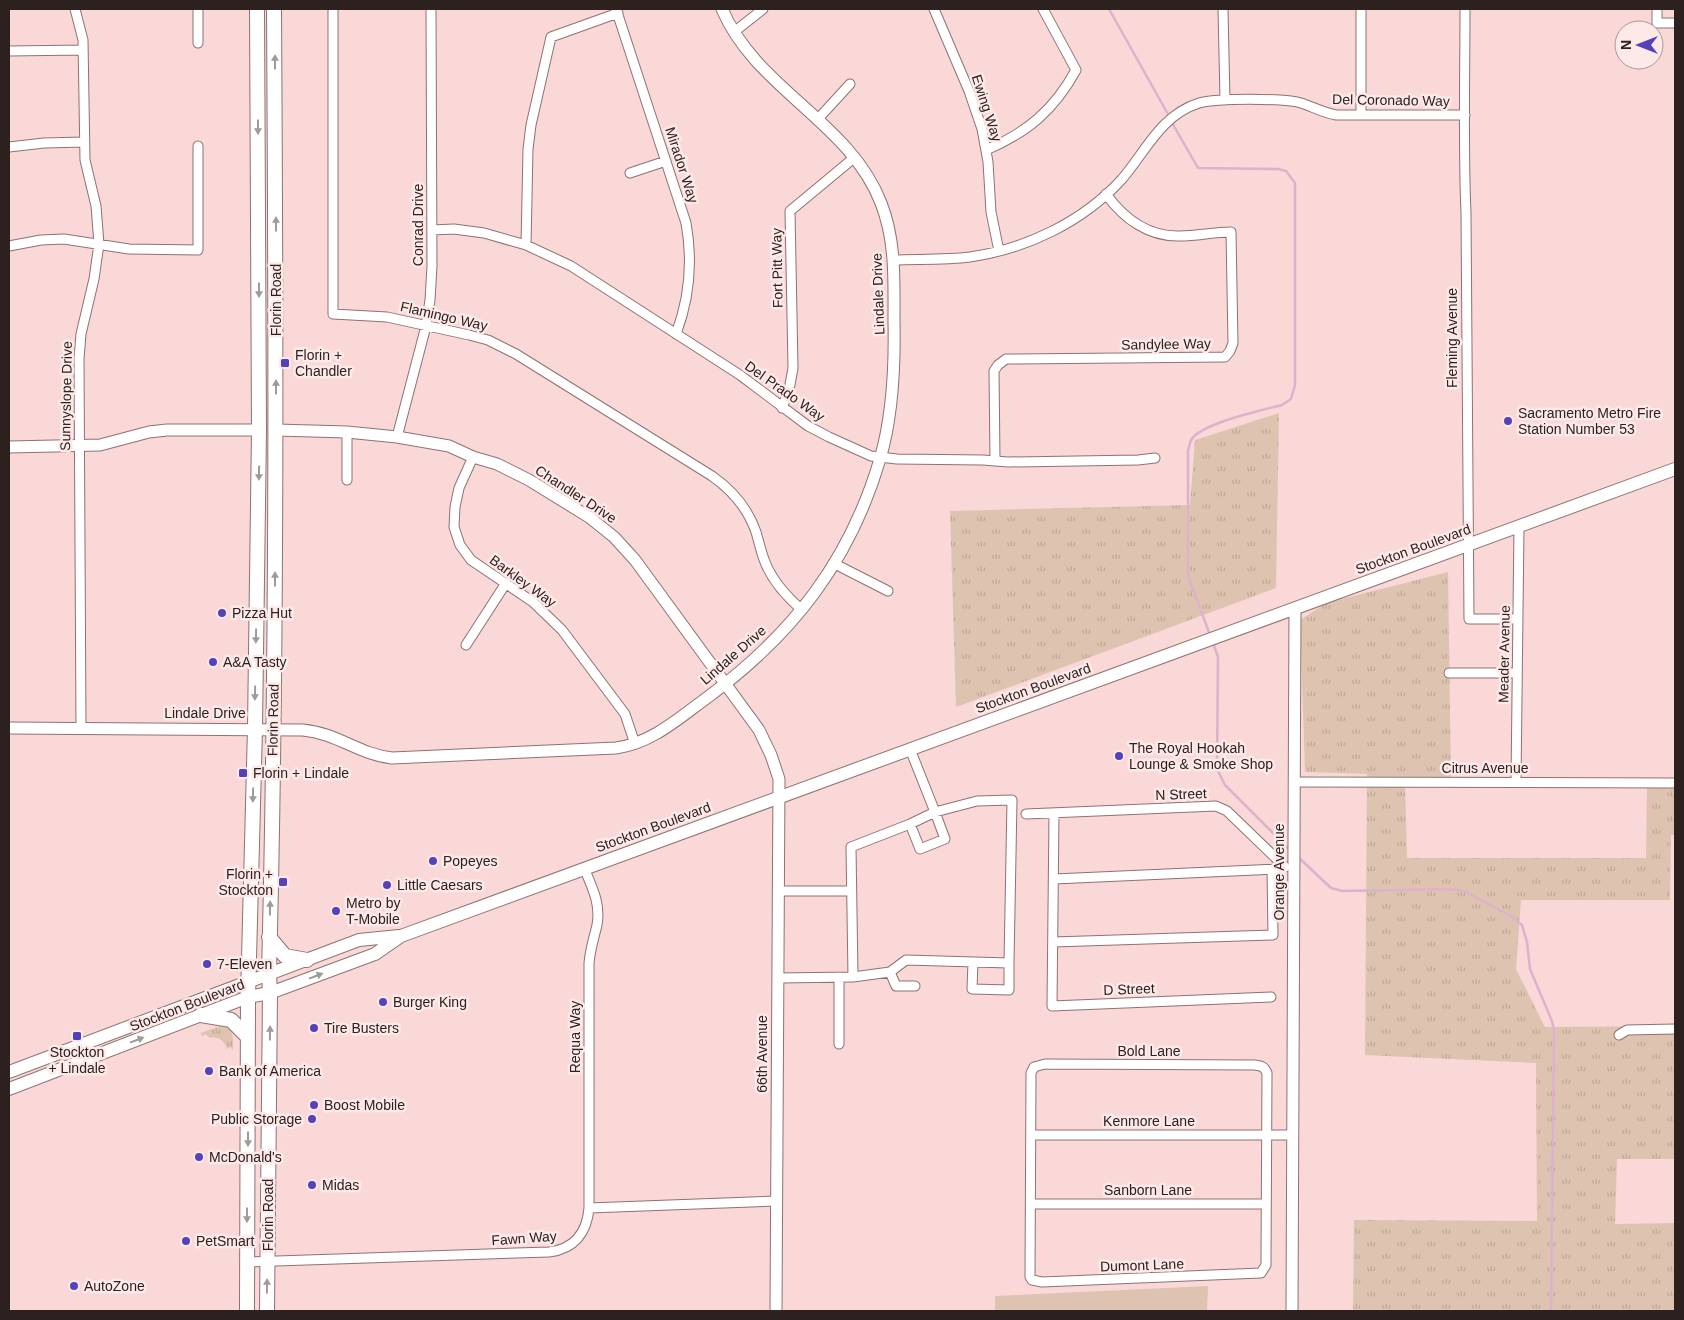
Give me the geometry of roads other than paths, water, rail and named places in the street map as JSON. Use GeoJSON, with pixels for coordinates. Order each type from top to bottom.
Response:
{"type":"FeatureCollection","features":[{"type":"Feature","properties":{"kind":"main road","name":"Florin Road"},"geometry":{"type":"LineString","coordinates":[[247,1311],[248,982],[255,728],[259,430],[257,9]]}},
{"type":"Feature","properties":{"kind":"main road","name":"Florin Road"},"geometry":{"type":"LineString","coordinates":[[267,1311],[269,937],[274,729],[276,453],[274,9]]}},
{"type":"Feature","properties":{"kind":"main road"},"geometry":{"type":"LineString","coordinates":[[259,407],[276,430]]}},
{"type":"Feature","properties":{"kind":"main road"},"geometry":{"type":"LineString","coordinates":[[259,430],[276,453]]}},
{"type":"Feature","properties":{"kind":"main road","name":"Stockton Boulevard"},"geometry":{"type":"LineString","coordinates":[[9,1089],[248,997],[270,993],[375,954],[401,936],[1675,469]]}},
{"type":"Feature","properties":{"kind":"main road","name":"Stockton Boulevard"},"geometry":{"type":"LineString","coordinates":[[9,1072],[359,940],[401,936]]}},
{"type":"Feature","properties":{"kind":"main road"},"geometry":{"type":"LineString","coordinates":[[269,937],[285,956],[307,960]]}},
{"type":"Feature","properties":{"kind":"main road"},"geometry":{"type":"LineString","coordinates":[[201,1016],[230,1020],[248,1037]]}},
{"type":"Feature","properties":{"kind":"street","name":"Sunnyslope Drive"},"geometry":{"type":"LineString","coordinates":[[75,9],[81,30],[83,50],[84,142],[87,169],[96,206],[99,244],[94,279],[79,347],[81,728]]}},
{"type":"Feature","properties":{"kind":"street"},"geometry":{"type":"LineString","coordinates":[[198,9],[198,43]]}},
{"type":"Feature","properties":{"kind":"street","name":"Flamingo Way"},"geometry":{"type":"LineString","coordinates":[[333,9],[333,314],[387,317],[469,334],[488,340],[507,349],[720,482],[734,494],[750,517],[765,562],[774,580],[794,604],[802,610]]}},
{"type":"Feature","properties":{"kind":"street","name":"Conrad Drive"},"geometry":{"type":"LineString","coordinates":[[397,437],[426,326],[430,300],[432,266],[431,9]]}},
{"type":"Feature","properties":{"kind":"street","name":"Lindale Drive"},"geometry":{"type":"LineString","coordinates":[[9,728],[255,728],[303,730],[322,732],[364,752],[392,758],[616,748],[649,739],[665,729],[726,684],[768,647],[802,610],[835,564],[862,510],[881,458],[894,370],[894,260],[881,202],[869,177],[855,157],[750,56],[722,9]]}},
{"type":"Feature","properties":{"kind":"street"},"geometry":{"type":"LineString","coordinates":[[734,32],[763,9]]}},
{"type":"Feature","properties":{"kind":"street","name":"Ewing Way"},"geometry":{"type":"LineString","coordinates":[[934,9],[976,111],[986,150],[991,212],[999,251]]}},
{"type":"Feature","properties":{"kind":"street"},"geometry":{"type":"LineString","coordinates":[[986,150],[1024,131],[1041,117],[1056,102],[1076,70],[1044,9]]}},
{"type":"Feature","properties":{"kind":"street"},"geometry":{"type":"LineString","coordinates":[[1223,9],[1224,100]]}},
{"type":"Feature","properties":{"kind":"street"},"geometry":{"type":"LineString","coordinates":[[1361,9],[1361,115]]}},
{"type":"Feature","properties":{"kind":"street","name":"Fleming Avenue"},"geometry":{"type":"LineString","coordinates":[[1465,9],[1464,166],[1469,618],[1518,619]]}},
{"type":"Feature","properties":{"kind":"street"},"geometry":{"type":"LineString","coordinates":[[1657,9],[1657,23],[1675,23]]}},
{"type":"Feature","properties":{"kind":"street"},"geometry":{"type":"LineString","coordinates":[[526,245],[528,149],[531,125],[551,37],[617,11]]}},
{"type":"Feature","properties":{"kind":"street","name":"Mirador Way"},"geometry":{"type":"LineString","coordinates":[[617,11],[686,223],[690,260],[688,296],[676,334]]}},
{"type":"Feature","properties":{"kind":"street"},"geometry":{"type":"LineString","coordinates":[[9,50],[83,50]]}},
{"type":"Feature","properties":{"kind":"street"},"geometry":{"type":"LineString","coordinates":[[817,120],[850,84]]}},
{"type":"Feature","properties":{"kind":"street","name":"Del Coronado Way"},"geometry":{"type":"LineString","coordinates":[[894,260],[960,258],[999,251],[1049,233],[1087,210],[1106,194],[1138,160],[1163,125],[1182,110],[1200,103],[1224,100],[1283,100],[1301,103],[1327,113],[1361,115],[1465,115]]}},
{"type":"Feature","properties":{"kind":"street"},"geometry":{"type":"LineString","coordinates":[[9,148],[44,143],[84,142]]}},
{"type":"Feature","properties":{"kind":"street"},"geometry":{"type":"LineString","coordinates":[[9,246],[29,241],[52,239],[76,240],[129,249],[198,250],[198,146]]}},
{"type":"Feature","properties":{"kind":"street","name":"Fort Pitt Way"},"geometry":{"type":"LineString","coordinates":[[782,408],[790,390],[793,368],[790,211],[855,157]]}},
{"type":"Feature","properties":{"kind":"street"},"geometry":{"type":"LineString","coordinates":[[630,173],[666,161]]}},
{"type":"Feature","properties":{"kind":"street","name":"Sandylee Way"},"geometry":{"type":"LineString","coordinates":[[995,460],[994,371],[998,364],[1006,359],[1225,357],[1230,351],[1233,343],[1231,232],[1182,236],[1156,233],[1132,221],[1118,210],[1106,194]]}},
{"type":"Feature","properties":{"kind":"street","name":"Del Prado Way"},"geometry":{"type":"LineString","coordinates":[[432,230],[454,229],[484,233],[526,245],[571,266],[740,375],[808,426],[871,456],[881,458],[1017,462],[1138,460],[1155,458]]}},
{"type":"Feature","properties":{"kind":"street"},"geometry":{"type":"LineString","coordinates":[[9,447],[100,445],[158,431],[259,430]]}},
{"type":"Feature","properties":{"kind":"street","name":"Chandler Drive"},"geometry":{"type":"LineString","coordinates":[[276,430],[347,432],[397,437],[448,446],[473,457],[497,464],[529,480],[589,517],[614,536],[635,560],[759,730],[771,755],[779,779],[779,797]]}},
{"type":"Feature","properties":{"kind":"street"},"geometry":{"type":"LineString","coordinates":[[347,432],[347,480]]}},
{"type":"Feature","properties":{"kind":"street","name":"Barkley Way"},"geometry":{"type":"LineString","coordinates":[[473,457],[456,497],[454,518],[456,536],[465,553],[471,560],[533,602],[562,630],[625,714],[635,744]]}},
{"type":"Feature","properties":{"kind":"street","name":"Meader Avenue"},"geometry":{"type":"LineString","coordinates":[[1516,782],[1519,526]]}},
{"type":"Feature","properties":{"kind":"street"},"geometry":{"type":"LineString","coordinates":[[835,564],[888,591]]}},
{"type":"Feature","properties":{"kind":"street"},"geometry":{"type":"LineString","coordinates":[[466,645],[506,583]]}},
{"type":"Feature","properties":{"kind":"street","name":"Orange Avenue"},"geometry":{"type":"LineString","coordinates":[[1292,1311],[1291,865],[1294,836],[1295,608]]}},
{"type":"Feature","properties":{"kind":"street"},"geometry":{"type":"LineString","coordinates":[[1449,672],[1517,673]]}},
{"type":"Feature","properties":{"kind":"street"},"geometry":{"type":"LineString","coordinates":[[910,749],[945,839],[920,849],[910,824]]}},
{"type":"Feature","properties":{"kind":"street","name":"Citrus Avenue"},"geometry":{"type":"LineString","coordinates":[[1294,782],[1675,783]]}},
{"type":"Feature","properties":{"kind":"street","name":"66th Avenue"},"geometry":{"type":"LineString","coordinates":[[776,1311],[779,797]]}},
{"type":"Feature","properties":{"kind":"street"},"geometry":{"type":"LineString","coordinates":[[853,977],[851,847],[936,812],[977,801],[1012,800],[1009,990],[972,990],[972,962]]}},
{"type":"Feature","properties":{"kind":"street","name":"N Street"},"geometry":{"type":"LineString","coordinates":[[1026,814],[1216,806],[1227,811],[1291,865]]}},
{"type":"Feature","properties":{"kind":"street"},"geometry":{"type":"LineString","coordinates":[[1054,813],[1053,942],[1273,935],[1272,870]]}},
{"type":"Feature","properties":{"kind":"street"},"geometry":{"type":"LineString","coordinates":[[1054,879],[1272,870],[1291,865]]}},
{"type":"Feature","properties":{"kind":"street","name":"Requa Way"},"geometry":{"type":"LineString","coordinates":[[584,868],[594,892],[598,910],[589,963],[589,1208]]}},
{"type":"Feature","properties":{"kind":"street"},"geometry":{"type":"LineString","coordinates":[[778,891],[851,890]]}},
{"type":"Feature","properties":{"kind":"street","name":"D Street"},"geometry":{"type":"LineString","coordinates":[[1053,942],[1052,1006],[1271,997]]}},
{"type":"Feature","properties":{"kind":"street"},"geometry":{"type":"LineString","coordinates":[[778,978],[853,977],[890,972],[906,960],[1009,963]]}},
{"type":"Feature","properties":{"kind":"street"},"geometry":{"type":"LineString","coordinates":[[890,972],[896,986],[916,986]]}},
{"type":"Feature","properties":{"kind":"street"},"geometry":{"type":"LineString","coordinates":[[839,977],[839,1044]]}},
{"type":"Feature","properties":{"kind":"street"},"geometry":{"type":"LineString","coordinates":[[1619,1035],[1627,1030],[1675,1030]]}},
{"type":"Feature","properties":{"kind":"street","name":"Bold Lane"},"geometry":{"type":"LineString","coordinates":[[1031,1134],[1031,1073],[1034,1067],[1039,1064],[1054,1064],[1263,1066],[1267,1073],[1266,1135]]}},
{"type":"Feature","properties":{"kind":"street","name":"Kenmore Lane"},"geometry":{"type":"LineString","coordinates":[[1031,1134],[1266,1135]]}},
{"type":"Feature","properties":{"kind":"street","name":"Dumont Lane"},"geometry":{"type":"LineString","coordinates":[[1031,1134],[1030,1276],[1035,1282],[1258,1274],[1266,1265],[1266,1135]]}},
{"type":"Feature","properties":{"kind":"street"},"geometry":{"type":"LineString","coordinates":[[1266,1135],[1292,1135]]}},
{"type":"Feature","properties":{"kind":"street"},"geometry":{"type":"LineString","coordinates":[[589,1208],[776,1201]]}},
{"type":"Feature","properties":{"kind":"street","name":"Sanborn Lane"},"geometry":{"type":"LineString","coordinates":[[1031,1204],[1266,1204]]}},
{"type":"Feature","properties":{"kind":"street","name":"Fawn Way"},"geometry":{"type":"LineString","coordinates":[[247,1262],[558,1251],[574,1243],[581,1236],[588,1219],[589,1208]]}},
{"type":"Feature","properties":{"kind":"waterway"},"geometry":{"type":"LineString","coordinates":[[1109,9],[1169,116]]}},
{"type":"Feature","properties":{"kind":"waterway"},"geometry":{"type":"LineString","coordinates":[[1171,121],[1198,168],[1278,169],[1286,171],[1295,183],[1295,385],[1291,399],[1282,405],[1233,418],[1207,428],[1191,440],[1188,451],[1188,576],[1210,635]]}},
{"type":"Feature","properties":{"kind":"waterway"},"geometry":{"type":"LineString","coordinates":[[1213,643],[1218,657],[1217,769],[1225,785],[1290,850]]}},
{"type":"Feature","properties":{"kind":"waterway"},"geometry":{"type":"LineString","coordinates":[[1298,857],[1331,888],[1342,891],[1449,889],[1464,891],[1509,915],[1522,925],[1527,942],[1530,969],[1552,1021],[1554,1031],[1551,1311]]}},
{"type":"Feature","properties":{"kind":"place","name":"Florin + Chandler"},"geometry":{"type":"Point","coordinates":[285,363]}},
{"type":"Feature","properties":{"kind":"place","name":"Sacramento Metro Fire Station Number 53"},"geometry":{"type":"Point","coordinates":[1508,421]}},
{"type":"Feature","properties":{"kind":"place","name":"Pizza Hut"},"geometry":{"type":"Point","coordinates":[222,613]}},
{"type":"Feature","properties":{"kind":"place","name":"A&A Tasty"},"geometry":{"type":"Point","coordinates":[213,662]}},
{"type":"Feature","properties":{"kind":"place","name":"The Royal Hookah Lounge & Smoke Shop"},"geometry":{"type":"Point","coordinates":[1119,756]}},
{"type":"Feature","properties":{"kind":"place","name":"Florin + Lindale"},"geometry":{"type":"Point","coordinates":[243,773]}},
{"type":"Feature","properties":{"kind":"place","name":"Popeyes"},"geometry":{"type":"Point","coordinates":[433,861]}},
{"type":"Feature","properties":{"kind":"place","name":"Florin + Stockton"},"geometry":{"type":"Point","coordinates":[283,882]}},
{"type":"Feature","properties":{"kind":"place","name":"Little Caesars"},"geometry":{"type":"Point","coordinates":[387,885]}},
{"type":"Feature","properties":{"kind":"place","name":"Metro by T-Mobile"},"geometry":{"type":"Point","coordinates":[336,911]}},
{"type":"Feature","properties":{"kind":"place","name":"7-Eleven"},"geometry":{"type":"Point","coordinates":[207,964]}},
{"type":"Feature","properties":{"kind":"place","name":"Burger King"},"geometry":{"type":"Point","coordinates":[383,1002]}},
{"type":"Feature","properties":{"kind":"place","name":"Tire Busters"},"geometry":{"type":"Point","coordinates":[314,1028]}},
{"type":"Feature","properties":{"kind":"place","name":"Stockton + Lindale"},"geometry":{"type":"Point","coordinates":[77,1036]}},
{"type":"Feature","properties":{"kind":"place","name":"Bank of America"},"geometry":{"type":"Point","coordinates":[209,1071]}},
{"type":"Feature","properties":{"kind":"place","name":"Boost Mobile"},"geometry":{"type":"Point","coordinates":[314,1105]}},
{"type":"Feature","properties":{"kind":"place","name":"Public Storage"},"geometry":{"type":"Point","coordinates":[312,1119]}},
{"type":"Feature","properties":{"kind":"place","name":"McDonald's"},"geometry":{"type":"Point","coordinates":[199,1157]}},
{"type":"Feature","properties":{"kind":"place","name":"Midas"},"geometry":{"type":"Point","coordinates":[312,1185]}},
{"type":"Feature","properties":{"kind":"place","name":"PetSmart"},"geometry":{"type":"Point","coordinates":[186,1241]}},
{"type":"Feature","properties":{"kind":"place","name":"AutoZone"},"geometry":{"type":"Point","coordinates":[74,1286]}}]}
